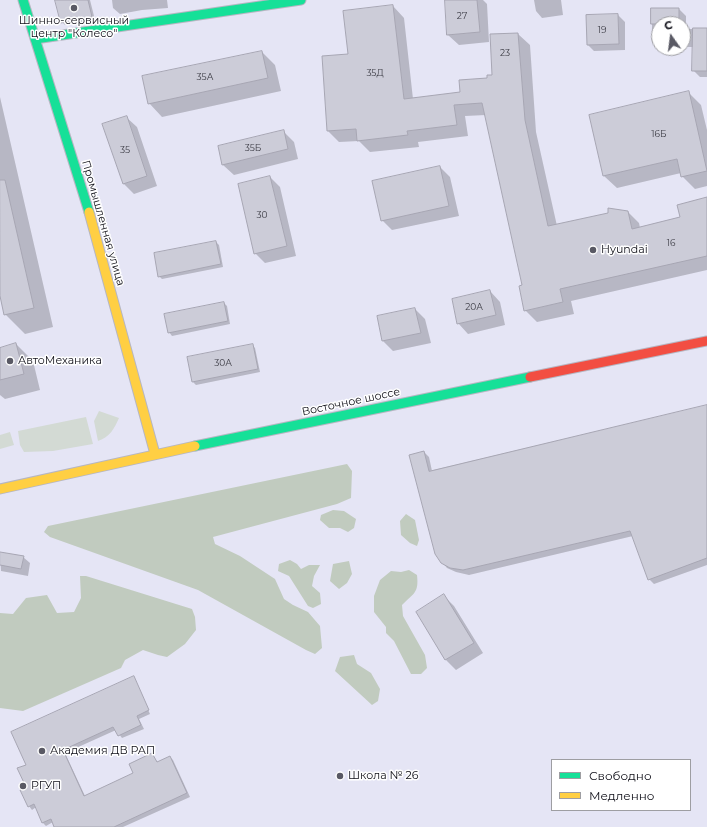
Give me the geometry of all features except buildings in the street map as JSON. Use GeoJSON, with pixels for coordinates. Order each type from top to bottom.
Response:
{"type":"FeatureCollection","features":[{"type":"Feature","properties":{"kind":"street","name":"Промышленная улица"},"geometry":{"type":"LineString","coordinates":[[23,0],[81,184],[155,454]]}},
{"type":"Feature","properties":{"kind":"street"},"geometry":{"type":"LineString","coordinates":[[35,39],[301,0]]}},
{"type":"Feature","properties":{"kind":"street","name":"Восточное шоссе"},"geometry":{"type":"LineString","coordinates":[[0,489],[155,454],[707,341]]}},
{"type":"Feature","properties":{"kind":"shaded area"},"geometry":{"type":"Polygon","coordinates":[[[99,411],[119,418],[111,432],[106,437],[98,441],[94,421],[99,411]]]}},
{"type":"Feature","properties":{"kind":"shaded area"},"geometry":{"type":"Polygon","coordinates":[[[86,417],[93,444],[53,451],[24,452],[20,445],[18,431],[86,417]]]}},
{"type":"Feature","properties":{"kind":"shaded area"},"geometry":{"type":"Polygon","coordinates":[[[10,432],[14,445],[0,449],[0,435],[10,432]]]}},
{"type":"Feature","properties":{"kind":"shaded area"},"geometry":{"type":"Polygon","coordinates":[[[347,464],[352,471],[351,498],[337,504],[213,537],[215,544],[240,556],[275,579],[284,599],[308,612],[320,626],[322,648],[315,654],[198,590],[50,537],[44,532],[48,526],[347,464]]]}},
{"type":"Feature","properties":{"kind":"shaded area"},"geometry":{"type":"Polygon","coordinates":[[[333,510],[344,511],[356,519],[354,528],[348,532],[340,528],[329,528],[320,520],[321,515],[333,510]]]}},
{"type":"Feature","properties":{"kind":"shaded area"},"geometry":{"type":"Polygon","coordinates":[[[406,514],[415,520],[419,540],[417,546],[410,543],[401,535],[400,521],[406,514]]]}},
{"type":"Feature","properties":{"kind":"shaded area"},"geometry":{"type":"Polygon","coordinates":[[[290,560],[297,564],[301,569],[309,565],[320,565],[314,576],[312,586],[320,593],[321,604],[313,608],[308,606],[289,576],[278,571],[279,564],[290,560]]]}},
{"type":"Feature","properties":{"kind":"shaded area"},"geometry":{"type":"Polygon","coordinates":[[[349,561],[352,574],[347,583],[339,589],[330,581],[333,564],[349,561]]]}},
{"type":"Feature","properties":{"kind":"shaded area"},"geometry":{"type":"Polygon","coordinates":[[[409,570],[417,575],[417,586],[413,595],[402,605],[403,616],[425,655],[427,668],[421,674],[411,674],[394,641],[386,633],[386,627],[374,612],[374,596],[380,580],[391,571],[401,572],[409,570]]]}},
{"type":"Feature","properties":{"kind":"shaded area"},"geometry":{"type":"Polygon","coordinates":[[[80,576],[86,576],[192,609],[195,617],[196,630],[185,644],[167,657],[143,650],[125,660],[121,668],[23,711],[0,708],[0,613],[13,614],[26,598],[47,595],[57,613],[74,612],[81,598],[80,576]]]}},
{"type":"Feature","properties":{"kind":"shaded area"},"geometry":{"type":"Polygon","coordinates":[[[354,655],[357,664],[371,673],[380,689],[378,701],[372,705],[335,671],[340,657],[354,655]]]}},
{"type":"Feature","properties":{"kind":"traffic: fast"},"geometry":{"type":"LineString","coordinates":[[23,0],[89,212]]}},
{"type":"Feature","properties":{"kind":"traffic: fast"},"geometry":{"type":"LineString","coordinates":[[35,39],[301,0]]}},
{"type":"Feature","properties":{"kind":"traffic: fast"},"geometry":{"type":"LineString","coordinates":[[195,446],[530,377]]}},
{"type":"Feature","properties":{"kind":"traffic: slow"},"geometry":{"type":"LineString","coordinates":[[89,212],[155,454]]}},
{"type":"Feature","properties":{"kind":"traffic: slow"},"geometry":{"type":"LineString","coordinates":[[0,489],[195,446]]}},
{"type":"Feature","properties":{"kind":"traffic: jam"},"geometry":{"type":"LineString","coordinates":[[530,377],[707,341]]}},
{"type":"Feature","properties":{"kind":"place","name":"Шинно-сервисный центр \"Колесо\""},"geometry":{"type":"Point","coordinates":[74,8]}},
{"type":"Feature","properties":{"kind":"place","name":"Hyundai"},"geometry":{"type":"Point","coordinates":[593,250]}},
{"type":"Feature","properties":{"kind":"place","name":"АвтоМеханика"},"geometry":{"type":"Point","coordinates":[10,361]}},
{"type":"Feature","properties":{"kind":"place","name":"Академия ДВ РАП"},"geometry":{"type":"Point","coordinates":[42,751]}},
{"type":"Feature","properties":{"kind":"place","name":"Школа № 26"},"geometry":{"type":"Point","coordinates":[340,776]}},
{"type":"Feature","properties":{"kind":"place","name":"РГУП"},"geometry":{"type":"Point","coordinates":[23,786]}}]}
